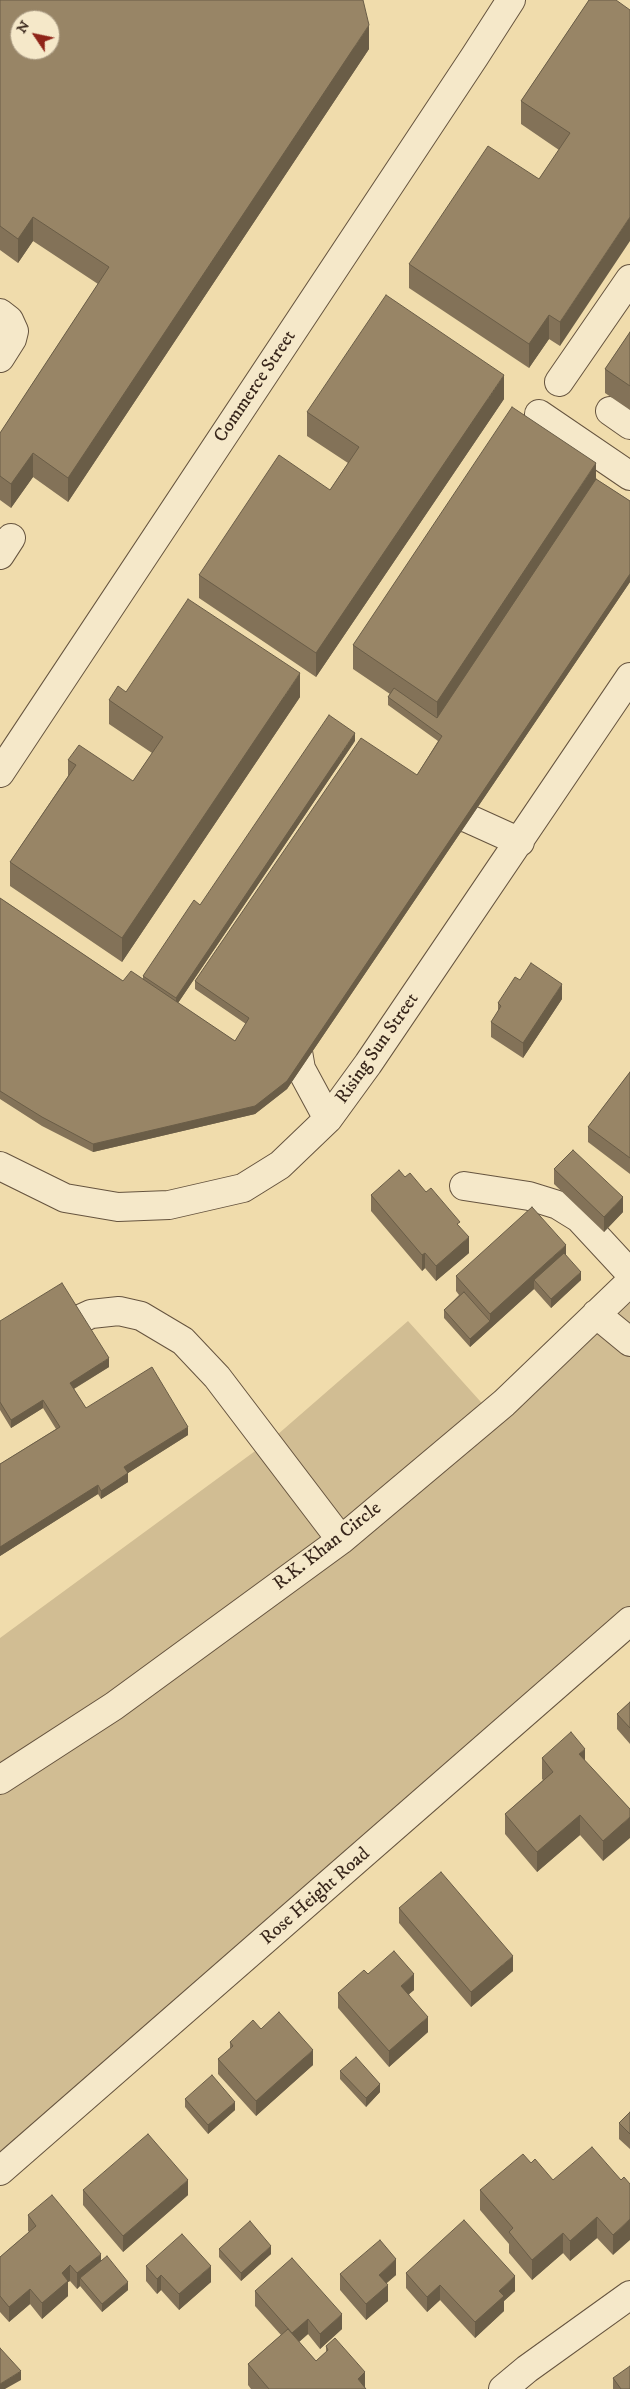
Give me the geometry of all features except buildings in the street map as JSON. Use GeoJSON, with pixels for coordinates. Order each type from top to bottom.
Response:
{"type":"FeatureCollection","features":[{"type":"Feature","properties":{"kind":"street","name":"Commerce Street"},"geometry":{"type":"LineString","coordinates":[[0,773],[476,56],[510,0]]}},
{"type":"Feature","properties":{"kind":"street"},"geometry":{"type":"LineString","coordinates":[[559,382],[630,279]]}},
{"type":"Feature","properties":{"kind":"street"},"geometry":{"type":"LineString","coordinates":[[0,313],[9,320],[14,331],[12,339],[0,358]]}},
{"type":"Feature","properties":{"kind":"street"},"geometry":{"type":"LineString","coordinates":[[538,414],[630,476]]}},
{"type":"Feature","properties":{"kind":"street","name":"Rising Sun Street"},"geometry":{"type":"LineString","coordinates":[[0,1166],[65,1198],[118,1207],[169,1205],[244,1188],[280,1165],[328,1119],[520,842],[630,677]]}},
{"type":"Feature","properties":{"kind":"street"},"geometry":{"type":"LineString","coordinates":[[418,841],[429,826],[439,818],[452,815],[467,818],[520,842]]}},
{"type":"Feature","properties":{"kind":"street"},"geometry":{"type":"LineString","coordinates":[[306,1009],[300,1022],[297,1046],[301,1070],[328,1119]]}},
{"type":"Feature","properties":{"kind":"street"},"geometry":{"type":"LineString","coordinates":[[464,1186],[528,1196],[558,1205],[579,1218],[601,1239],[630,1273]]}},
{"type":"Feature","properties":{"kind":"street","name":"R.K. Khan Circle"},"geometry":{"type":"LineString","coordinates":[[0,1780],[114,1706],[340,1540],[504,1403],[630,1282]]}},
{"type":"Feature","properties":{"kind":"street"},"geometry":{"type":"LineString","coordinates":[[0,1363],[45,1335],[92,1314],[119,1311],[141,1316],[183,1341],[217,1377],[340,1540]]}},
{"type":"Feature","properties":{"kind":"street"},"geometry":{"type":"LineString","coordinates":[[596,1314],[630,1342]]}},
{"type":"Feature","properties":{"kind":"street","name":"Rose Height Road"},"geometry":{"type":"LineString","coordinates":[[0,2171],[630,1621]]}},
{"type":"Feature","properties":{"kind":"street"},"geometry":{"type":"LineString","coordinates":[[503,2389],[630,2295]]}},
{"type":"Feature","properties":{"kind":"shaded area"},"geometry":{"type":"Polygon","coordinates":[[[630,1279],[630,1622],[0,2173],[0,1638],[277,1435],[408,1321],[489,1411],[630,1279]]]}}]}
